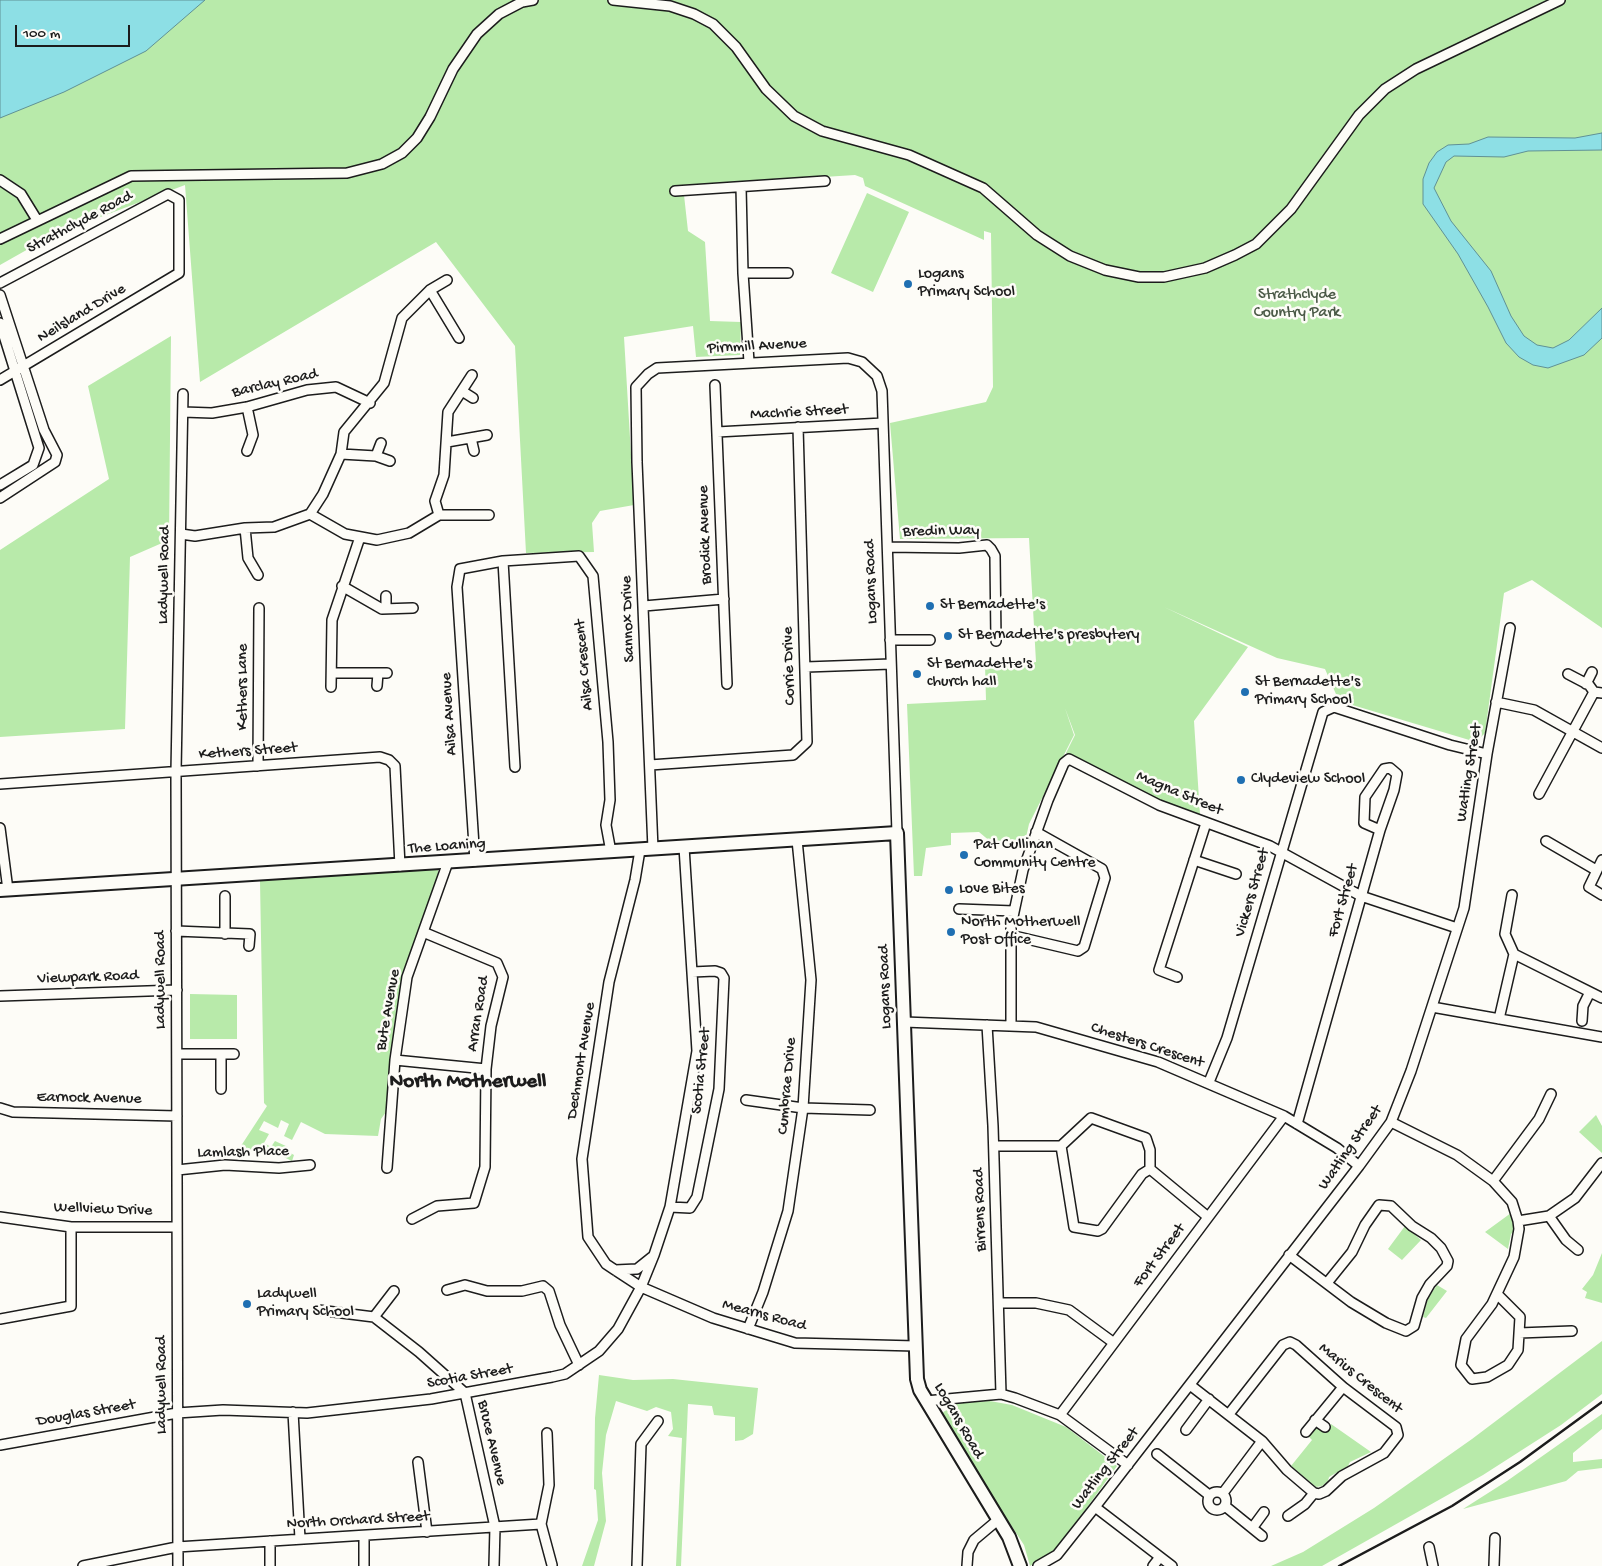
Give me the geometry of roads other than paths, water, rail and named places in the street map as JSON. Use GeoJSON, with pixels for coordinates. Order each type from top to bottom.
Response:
{"type":"FeatureCollection","features":[{"type":"Feature","properties":{"kind":"street"},"geometry":{"type":"LineString","coordinates":[[0,239],[131,176],[347,173],[382,164],[402,152],[417,138],[430,117],[454,69],[477,34],[499,14],[522,2],[533,0]]}},
{"type":"Feature","properties":{"kind":"street"},"geometry":{"type":"LineString","coordinates":[[613,0],[670,6],[707,21],[736,47],[766,89],[794,116],[822,131],[909,154],[982,188],[1037,235],[1070,256],[1105,270],[1139,277],[1164,277],[1205,268],[1235,256],[1256,244],[1291,208],[1347,130],[1367,105],[1385,89],[1416,69],[1560,0]]}},
{"type":"Feature","properties":{"kind":"street"},"geometry":{"type":"LineString","coordinates":[[675,191],[820,179]]}},
{"type":"Feature","properties":{"kind":"street"},"geometry":{"type":"LineString","coordinates":[[0,180],[21,194],[37,220]]}},
{"type":"Feature","properties":{"kind":"street"},"geometry":{"type":"LineString","coordinates":[[741,187],[743,273],[749,362]]}},
{"type":"Feature","properties":{"kind":"street","name":"Strathclyde Road"},"geometry":{"type":"LineString","coordinates":[[0,283],[168,194],[179,200],[179,273]]}},
{"type":"Feature","properties":{"kind":"street","name":"Neilsland Drive"},"geometry":{"type":"LineString","coordinates":[[0,380],[179,273]]}},
{"type":"Feature","properties":{"kind":"street"},"geometry":{"type":"LineString","coordinates":[[743,273],[788,273]]}},
{"type":"Feature","properties":{"kind":"street"},"geometry":{"type":"LineString","coordinates":[[181,534],[195,536],[246,528],[274,527],[310,514],[323,494],[341,454],[344,432],[370,403],[384,383],[402,318],[430,290],[447,280]]}},
{"type":"Feature","properties":{"kind":"street"},"geometry":{"type":"LineString","coordinates":[[430,290],[459,338]]}},
{"type":"Feature","properties":{"kind":"street"},"geometry":{"type":"LineString","coordinates":[[0,295],[44,430],[57,455],[55,462],[0,498]]}},
{"type":"Feature","properties":{"kind":"street"},"geometry":{"type":"LineString","coordinates":[[0,323],[38,453],[33,465],[0,485]]}},
{"type":"Feature","properties":{"kind":"street","name":"Pirnmill Avenue"},"geometry":{"type":"LineString","coordinates":[[636,387],[648,374],[657,368],[848,358],[869,366],[878,380]]}},
{"type":"Feature","properties":{"kind":"street"},"geometry":{"type":"LineString","coordinates":[[439,514],[435,501],[444,475],[448,412],[472,375]]}},
{"type":"Feature","properties":{"kind":"street","name":"Logans Road"},"geometry":{"type":"LineString","coordinates":[[878,380],[882,391],[917,1379],[926,1401],[999,1518],[1009,1537],[1020,1566]]}},
{"type":"Feature","properties":{"kind":"street","name":"Brodick Avenue"},"geometry":{"type":"LineString","coordinates":[[715,386],[727,684]]}},
{"type":"Feature","properties":{"kind":"street","name":"Barclay Road"},"geometry":{"type":"LineString","coordinates":[[183,412],[212,412],[247,407],[307,390],[336,387],[370,403]]}},
{"type":"Feature","properties":{"kind":"street","name":"Sannox Drive"},"geometry":{"type":"LineString","coordinates":[[636,387],[637,462],[650,765],[647,850]]}},
{"type":"Feature","properties":{"kind":"street"},"geometry":{"type":"LineString","coordinates":[[462,391],[473,398]]}},
{"type":"Feature","properties":{"kind":"street","name":"Ladywell Road"},"geometry":{"type":"LineString","coordinates":[[178,1566],[176,772],[183,394]]}},
{"type":"Feature","properties":{"kind":"street"},"geometry":{"type":"LineString","coordinates":[[247,407],[253,436],[247,451]]}},
{"type":"Feature","properties":{"kind":"street","name":"Machrie Street"},"geometry":{"type":"LineString","coordinates":[[717,432],[883,423]]}},
{"type":"Feature","properties":{"kind":"street","name":"Corrie Drive"},"geometry":{"type":"LineString","coordinates":[[650,765],[793,755],[807,742],[798,427]]}},
{"type":"Feature","properties":{"kind":"street"},"geometry":{"type":"LineString","coordinates":[[447,442],[487,435]]}},
{"type":"Feature","properties":{"kind":"street"},"geometry":{"type":"LineString","coordinates":[[471,438],[474,451]]}},
{"type":"Feature","properties":{"kind":"street"},"geometry":{"type":"LineString","coordinates":[[376,456],[381,443]]}},
{"type":"Feature","properties":{"kind":"street"},"geometry":{"type":"LineString","coordinates":[[38,453],[52,446]]}},
{"type":"Feature","properties":{"kind":"street"},"geometry":{"type":"LineString","coordinates":[[341,454],[376,456],[390,461]]}},
{"type":"Feature","properties":{"kind":"street"},"geometry":{"type":"LineString","coordinates":[[310,514],[345,534],[377,540],[409,533],[439,514],[489,515]]}},
{"type":"Feature","properties":{"kind":"street"},"geometry":{"type":"LineString","coordinates":[[246,528],[248,558],[258,575]]}},
{"type":"Feature","properties":{"kind":"street"},"geometry":{"type":"LineString","coordinates":[[331,687],[332,620],[360,537]]}},
{"type":"Feature","properties":{"kind":"street","name":"Bredin Way"},"geometry":{"type":"LineString","coordinates":[[888,547],[959,548],[987,545],[992,549],[995,556],[996,641]]}},
{"type":"Feature","properties":{"kind":"street","name":"Ailsa Crescent"},"geometry":{"type":"LineString","coordinates":[[464,566],[504,561],[579,556],[593,576],[608,742],[610,800],[606,825],[611,852]]}},
{"type":"Feature","properties":{"kind":"street"},"geometry":{"type":"LineString","coordinates":[[504,561],[515,767]]}},
{"type":"Feature","properties":{"kind":"street","name":"Ailsa Avenue"},"geometry":{"type":"LineString","coordinates":[[464,566],[460,568],[457,587],[475,861]]}},
{"type":"Feature","properties":{"kind":"street"},"geometry":{"type":"LineString","coordinates":[[342,586],[382,608],[413,608]]}},
{"type":"Feature","properties":{"kind":"street"},"geometry":{"type":"LineString","coordinates":[[386,596],[386,608]]}},
{"type":"Feature","properties":{"kind":"street"},"geometry":{"type":"LineString","coordinates":[[644,606],[724,599]]}},
{"type":"Feature","properties":{"kind":"street","name":"Kethers Lane"},"geometry":{"type":"LineString","coordinates":[[258,766],[259,608]]}},
{"type":"Feature","properties":{"kind":"street","name":"Watling Street"},"geometry":{"type":"LineString","coordinates":[[1038,1566],[1057,1555],[1095,1508],[1391,1122],[1411,1071],[1432,1007],[1457,928],[1468,884],[1487,754],[1510,628]]}},
{"type":"Feature","properties":{"kind":"street"},"geometry":{"type":"LineString","coordinates":[[890,640],[930,640]]}},
{"type":"Feature","properties":{"kind":"street"},"geometry":{"type":"LineString","coordinates":[[806,667],[891,664]]}},
{"type":"Feature","properties":{"kind":"street"},"geometry":{"type":"LineString","coordinates":[[332,672],[388,673]]}},
{"type":"Feature","properties":{"kind":"street"},"geometry":{"type":"LineString","coordinates":[[1586,684],[1592,672]]}},
{"type":"Feature","properties":{"kind":"street"},"geometry":{"type":"LineString","coordinates":[[377,686],[378,673]]}},
{"type":"Feature","properties":{"kind":"street"},"geometry":{"type":"LineString","coordinates":[[1539,794],[1573,732],[1598,693],[1568,674]]}},
{"type":"Feature","properties":{"kind":"street"},"geometry":{"type":"LineString","coordinates":[[1496,702],[1534,710],[1602,748]]}},
{"type":"Feature","properties":{"kind":"street","name":"Vickers Street"},"geometry":{"type":"LineString","coordinates":[[1209,1082],[1227,1038],[1280,852],[1323,712],[1334,708],[1450,745],[1487,754]]}},
{"type":"Feature","properties":{"kind":"street","name":"Kethers Street"},"geometry":{"type":"LineString","coordinates":[[0,784],[380,757],[389,760],[395,766],[400,866]]}},
{"type":"Feature","properties":{"kind":"street","name":"Magna Street"},"geometry":{"type":"LineString","coordinates":[[1036,832],[1064,763],[1069,759],[1159,804],[1280,852],[1361,896],[1457,928]]}},
{"type":"Feature","properties":{"kind":"street","name":"Fort Street"},"geometry":{"type":"LineString","coordinates":[[1297,1124],[1397,774],[1390,768],[1384,769],[1365,796],[1364,823],[1380,830]]}},
{"type":"Feature","properties":{"kind":"street"},"geometry":{"type":"LineString","coordinates":[[1177,977],[1159,970],[1206,823]]}},
{"type":"Feature","properties":{"kind":"street"},"geometry":{"type":"LineString","coordinates":[[0,828],[4,890]]}},
{"type":"Feature","properties":{"kind":"street"},"geometry":{"type":"LineString","coordinates":[[1010,935],[1078,951],[1084,947],[1105,878],[1102,869],[1036,832],[1023,870],[1010,935],[1011,1026]]}},
{"type":"Feature","properties":{"kind":"street","name":"The Loaning"},"geometry":{"type":"LineString","coordinates":[[4,890],[897,833]]}},
{"type":"Feature","properties":{"kind":"street","name":"Cumbrae Drive"},"geometry":{"type":"LineString","coordinates":[[748,1329],[763,1292],[788,1211],[804,1108],[811,980],[797,840]]}},
{"type":"Feature","properties":{"kind":"street"},"geometry":{"type":"LineString","coordinates":[[1546,841],[1596,870]]}},
{"type":"Feature","properties":{"kind":"street","name":"Scotia Street"},"geometry":{"type":"LineString","coordinates":[[178,1413],[223,1410],[293,1412],[431,1400],[465,1394],[565,1374],[599,1350],[618,1329],[641,1287],[670,1207],[697,1051],[684,847]]}},
{"type":"Feature","properties":{"kind":"street","name":"Dechmont Avenue"},"geometry":{"type":"LineString","coordinates":[[641,1287],[606,1264],[588,1236],[582,1159],[609,982],[635,880],[647,850]]}},
{"type":"Feature","properties":{"kind":"street"},"geometry":{"type":"LineString","coordinates":[[1194,860],[1236,874]]}},
{"type":"Feature","properties":{"kind":"street"},"geometry":{"type":"LineString","coordinates":[[1602,860],[1589,887],[1602,895]]}},
{"type":"Feature","properties":{"kind":"street","name":"Bute Avenue"},"geometry":{"type":"LineString","coordinates":[[387,1168],[395,1060],[407,976],[448,862]]}},
{"type":"Feature","properties":{"kind":"street"},"geometry":{"type":"LineString","coordinates":[[1499,1019],[1514,954],[1505,934],[1512,895]]}},
{"type":"Feature","properties":{"kind":"street"},"geometry":{"type":"LineString","coordinates":[[225,896],[225,934]]}},
{"type":"Feature","properties":{"kind":"street"},"geometry":{"type":"LineString","coordinates":[[959,909],[1014,911]]}},
{"type":"Feature","properties":{"kind":"street"},"geometry":{"type":"LineString","coordinates":[[176,931],[250,934],[249,946]]}},
{"type":"Feature","properties":{"kind":"street","name":"Arran Road"},"geometry":{"type":"LineString","coordinates":[[412,1219],[437,1206],[474,1203],[485,1167],[486,1070],[492,1026],[503,977],[498,963],[423,932]]}},
{"type":"Feature","properties":{"kind":"street"},"geometry":{"type":"LineString","coordinates":[[1514,954],[1602,998]]}},
{"type":"Feature","properties":{"kind":"street","name":"Scotia Street"},"geometry":{"type":"LineString","coordinates":[[670,1207],[690,1208],[697,1198],[719,1089],[724,978],[721,973],[715,971],[692,972]]}},
{"type":"Feature","properties":{"kind":"street","name":"Viewpark Road"},"geometry":{"type":"LineString","coordinates":[[0,996],[177,990]]}},
{"type":"Feature","properties":{"kind":"street"},"geometry":{"type":"LineString","coordinates":[[1582,1021],[1583,1006],[1590,992]]}},
{"type":"Feature","properties":{"kind":"street"},"geometry":{"type":"LineString","coordinates":[[1432,1007],[1602,1037]]}},
{"type":"Feature","properties":{"kind":"street","name":"Chesters Crescent"},"geometry":{"type":"LineString","coordinates":[[904,1022],[1036,1027],[1158,1062],[1209,1082],[1284,1116],[1337,1148],[1359,1166]]}},
{"type":"Feature","properties":{"kind":"street","name":"Birrens Road"},"geometry":{"type":"LineString","coordinates":[[987,1025],[994,1146],[1002,1394]]}},
{"type":"Feature","properties":{"kind":"street"},"geometry":{"type":"LineString","coordinates":[[177,1054],[234,1054]]}},
{"type":"Feature","properties":{"kind":"street"},"geometry":{"type":"LineString","coordinates":[[221,1054],[221,1089]]}},
{"type":"Feature","properties":{"kind":"street"},"geometry":{"type":"LineString","coordinates":[[395,1060],[486,1070]]}},
{"type":"Feature","properties":{"kind":"street"},"geometry":{"type":"LineString","coordinates":[[1493,1181],[1540,1119],[1551,1094]]}},
{"type":"Feature","properties":{"kind":"street"},"geometry":{"type":"LineString","coordinates":[[746,1100],[804,1108],[870,1110]]}},
{"type":"Feature","properties":{"kind":"street","name":"Earnock Avenue"},"geometry":{"type":"LineString","coordinates":[[0,1108],[13,1112],[177,1116]]}},
{"type":"Feature","properties":{"kind":"street","name":"Fort Street"},"geometry":{"type":"LineString","coordinates":[[1060,1415],[1284,1116]]}},
{"type":"Feature","properties":{"kind":"street"},"geometry":{"type":"LineString","coordinates":[[994,1146],[1061,1146],[1091,1118],[1146,1138],[1150,1150],[1150,1169]]}},
{"type":"Feature","properties":{"kind":"street"},"geometry":{"type":"LineString","coordinates":[[1391,1122],[1457,1155],[1493,1181],[1512,1202],[1520,1229],[1514,1257],[1497,1294],[1466,1339],[1461,1365],[1472,1378],[1487,1378],[1508,1365],[1518,1350],[1520,1317],[1497,1294]]}},
{"type":"Feature","properties":{"kind":"street"},"geometry":{"type":"LineString","coordinates":[[1061,1146],[1074,1227],[1098,1231],[1102,1229],[1142,1174],[1150,1169]]}},
{"type":"Feature","properties":{"kind":"street"},"geometry":{"type":"LineString","coordinates":[[1518,1221],[1549,1216],[1576,1198],[1602,1164]]}},
{"type":"Feature","properties":{"kind":"street","name":"Lamlash Place"},"geometry":{"type":"LineString","coordinates":[[177,1170],[225,1165],[279,1168],[310,1165]]}},
{"type":"Feature","properties":{"kind":"street"},"geometry":{"type":"LineString","coordinates":[[1150,1169],[1208,1217]]}},
{"type":"Feature","properties":{"kind":"street"},"geometry":{"type":"LineString","coordinates":[[1289,1255],[1351,1302],[1386,1323],[1406,1332],[1414,1326],[1422,1298],[1430,1284],[1447,1266],[1448,1261],[1441,1248],[1432,1238],[1412,1226],[1391,1206],[1379,1205],[1365,1225],[1352,1252],[1327,1283]]}},
{"type":"Feature","properties":{"kind":"street"},"geometry":{"type":"LineString","coordinates":[[1549,1216],[1566,1240],[1578,1250]]}},
{"type":"Feature","properties":{"kind":"street","name":"Wellview Drive"},"geometry":{"type":"LineString","coordinates":[[0,1217],[71,1227],[176,1227]]}},
{"type":"Feature","properties":{"kind":"street"},"geometry":{"type":"LineString","coordinates":[[0,1319],[71,1306],[71,1227]]}},
{"type":"Feature","properties":{"kind":"street"},"geometry":{"type":"LineString","coordinates":[[615,1270],[637,1269],[654,1255]]}},
{"type":"Feature","properties":{"kind":"street"},"geometry":{"type":"LineString","coordinates":[[447,1290],[465,1285],[487,1291],[522,1291],[543,1286],[548,1291],[560,1325],[579,1365]]}},
{"type":"Feature","properties":{"kind":"street","name":"Mearns Road"},"geometry":{"type":"LineString","coordinates":[[641,1287],[713,1318],[795,1343],[916,1346]]}},
{"type":"Feature","properties":{"kind":"street"},"geometry":{"type":"LineString","coordinates":[[318,1310],[374,1317],[394,1291]]}},
{"type":"Feature","properties":{"kind":"street"},"geometry":{"type":"LineString","coordinates":[[999,1303],[1036,1303],[1069,1310],[1114,1343]]}},
{"type":"Feature","properties":{"kind":"street","name":"Bruce Avenue"},"geometry":{"type":"LineString","coordinates":[[374,1317],[419,1352],[465,1394],[495,1527],[494,1566]]}},
{"type":"Feature","properties":{"kind":"street"},"geometry":{"type":"LineString","coordinates":[[1519,1333],[1572,1330]]}},
{"type":"Feature","properties":{"kind":"street","name":"Marius Crescent"},"geometry":{"type":"LineString","coordinates":[[1229,1414],[1283,1345],[1290,1342],[1296,1345],[1343,1387],[1396,1426],[1398,1435],[1384,1453],[1342,1476],[1326,1491],[1318,1494],[1314,1493],[1306,1504],[1288,1516]]}},
{"type":"Feature","properties":{"kind":"street"},"geometry":{"type":"LineString","coordinates":[[1190,1384],[1262,1441],[1287,1470],[1314,1493]]}},
{"type":"Feature","properties":{"kind":"street"},"geometry":{"type":"LineString","coordinates":[[1306,1432],[1343,1387]]}},
{"type":"Feature","properties":{"kind":"street"},"geometry":{"type":"LineString","coordinates":[[926,1401],[1002,1394],[1060,1415],[1128,1466]]}},
{"type":"Feature","properties":{"kind":"street"},"geometry":{"type":"LineString","coordinates":[[1186,1430],[1209,1399]]}},
{"type":"Feature","properties":{"kind":"street"},"geometry":{"type":"LineString","coordinates":[[293,1412],[300,1539]]}},
{"type":"Feature","properties":{"kind":"street","name":"Douglas Street"},"geometry":{"type":"LineString","coordinates":[[0,1445],[178,1413]]}},
{"type":"Feature","properties":{"kind":"street"},"geometry":{"type":"LineString","coordinates":[[1315,1420],[1325,1427]]}},
{"type":"Feature","properties":{"kind":"street"},"geometry":{"type":"LineString","coordinates":[[637,1566],[641,1444],[658,1422]]}},
{"type":"Feature","properties":{"kind":"street"},"geometry":{"type":"LineString","coordinates":[[546,1433],[549,1485],[541,1524],[552,1565]]}},
{"type":"Feature","properties":{"kind":"street"},"geometry":{"type":"LineString","coordinates":[[1223,1493],[1262,1441]]}},
{"type":"Feature","properties":{"kind":"street"},"geometry":{"type":"LineString","coordinates":[[1157,1454],[1209,1495]]}},
{"type":"Feature","properties":{"kind":"street"},"geometry":{"type":"LineString","coordinates":[[418,1462],[427,1532]]}},
{"type":"Feature","properties":{"kind":"street"},"geometry":{"type":"LineString","coordinates":[[1209,1495],[1217,1491],[1223,1493]]}},
{"type":"Feature","properties":{"kind":"street"},"geometry":{"type":"LineString","coordinates":[[1223,1493],[1226,1501],[1225,1506]]}},
{"type":"Feature","properties":{"kind":"street"},"geometry":{"type":"LineString","coordinates":[[1209,1495],[1208,1503],[1211,1508],[1217,1510],[1225,1506]]}},
{"type":"Feature","properties":{"kind":"street"},"geometry":{"type":"LineString","coordinates":[[1225,1506],[1262,1536]]}},
{"type":"Feature","properties":{"kind":"street"},"geometry":{"type":"LineString","coordinates":[[1095,1508],[1172,1566]]}},
{"type":"Feature","properties":{"kind":"street"},"geometry":{"type":"LineString","coordinates":[[1253,1527],[1264,1512]]}},
{"type":"Feature","properties":{"kind":"street"},"geometry":{"type":"LineString","coordinates":[[967,1566],[968,1552],[974,1540],[999,1518]]}},
{"type":"Feature","properties":{"kind":"street","name":"North Orchard Street"},"geometry":{"type":"LineString","coordinates":[[83,1566],[177,1547],[541,1524]]}},
{"type":"Feature","properties":{"kind":"street"},"geometry":{"type":"LineString","coordinates":[[364,1536],[364,1566]]}},
{"type":"Feature","properties":{"kind":"street"},"geometry":{"type":"LineString","coordinates":[[1494,1538],[1494,1566]]}},
{"type":"Feature","properties":{"kind":"street"},"geometry":{"type":"LineString","coordinates":[[270,1541],[270,1566]]}},
{"type":"Feature","properties":{"kind":"street"},"geometry":{"type":"LineString","coordinates":[[1429,1547],[1432,1566]]}},
{"type":"Feature","properties":{"kind":"street"},"geometry":{"type":"LineString","coordinates":[[1153,1566],[1160,1557]]}},
{"type":"Feature","properties":{"kind":"water"},"geometry":{"type":"Polygon","coordinates":[[[0,0],[205,0],[146,51],[64,92],[0,118],[0,0]]]}},
{"type":"Feature","properties":{"kind":"water"},"geometry":{"type":"Polygon","coordinates":[[[1602,133],[1602,150],[1528,151],[1504,157],[1454,156],[1446,162],[1434,188],[1451,221],[1491,271],[1511,316],[1524,336],[1537,345],[1553,348],[1569,340],[1602,308],[1602,338],[1584,355],[1548,368],[1533,365],[1519,357],[1506,343],[1458,254],[1423,204],[1423,179],[1429,163],[1437,152],[1448,145],[1469,144],[1488,137],[1575,138],[1602,133]]]}},
{"type":"Feature","properties":{"kind":"railway"},"geometry":{"type":"LineString","coordinates":[[1339,1566],[1452,1506],[1520,1462],[1602,1402]]}},
{"type":"Feature","properties":{"kind":"place","name":"Logans Primary School"},"geometry":{"type":"Point","coordinates":[908,284]}},
{"type":"Feature","properties":{"kind":"place","name":"St Bernadette's"},"geometry":{"type":"Point","coordinates":[930,606]}},
{"type":"Feature","properties":{"kind":"place","name":"St Bernadette's presbytery"},"geometry":{"type":"Point","coordinates":[948,636]}},
{"type":"Feature","properties":{"kind":"place","name":"St Bernadette's church hall"},"geometry":{"type":"Point","coordinates":[917,674]}},
{"type":"Feature","properties":{"kind":"place","name":"St Bernadette's Primary School"},"geometry":{"type":"Point","coordinates":[1245,692]}},
{"type":"Feature","properties":{"kind":"place","name":"Clydeview School"},"geometry":{"type":"Point","coordinates":[1241,780]}},
{"type":"Feature","properties":{"kind":"place","name":"Pat Cullinan Community Centre"},"geometry":{"type":"Point","coordinates":[964,855]}},
{"type":"Feature","properties":{"kind":"place","name":"Love Bites"},"geometry":{"type":"Point","coordinates":[949,890]}},
{"type":"Feature","properties":{"kind":"place","name":"North Motherwell Post Office"},"geometry":{"type":"Point","coordinates":[951,932]}},
{"type":"Feature","properties":{"kind":"place","name":"Ladywell Primary School"},"geometry":{"type":"Point","coordinates":[247,1304]}},
{"type":"Feature","properties":{"kind":"district","name":"North Motherwell"},"geometry":{"type":"Point","coordinates":[468,1083]}},
{"type":"Feature","properties":{"kind":"park label","name":"Strathclyde Country Park"},"geometry":{"type":"Point","coordinates":[1297,305]}}]}
